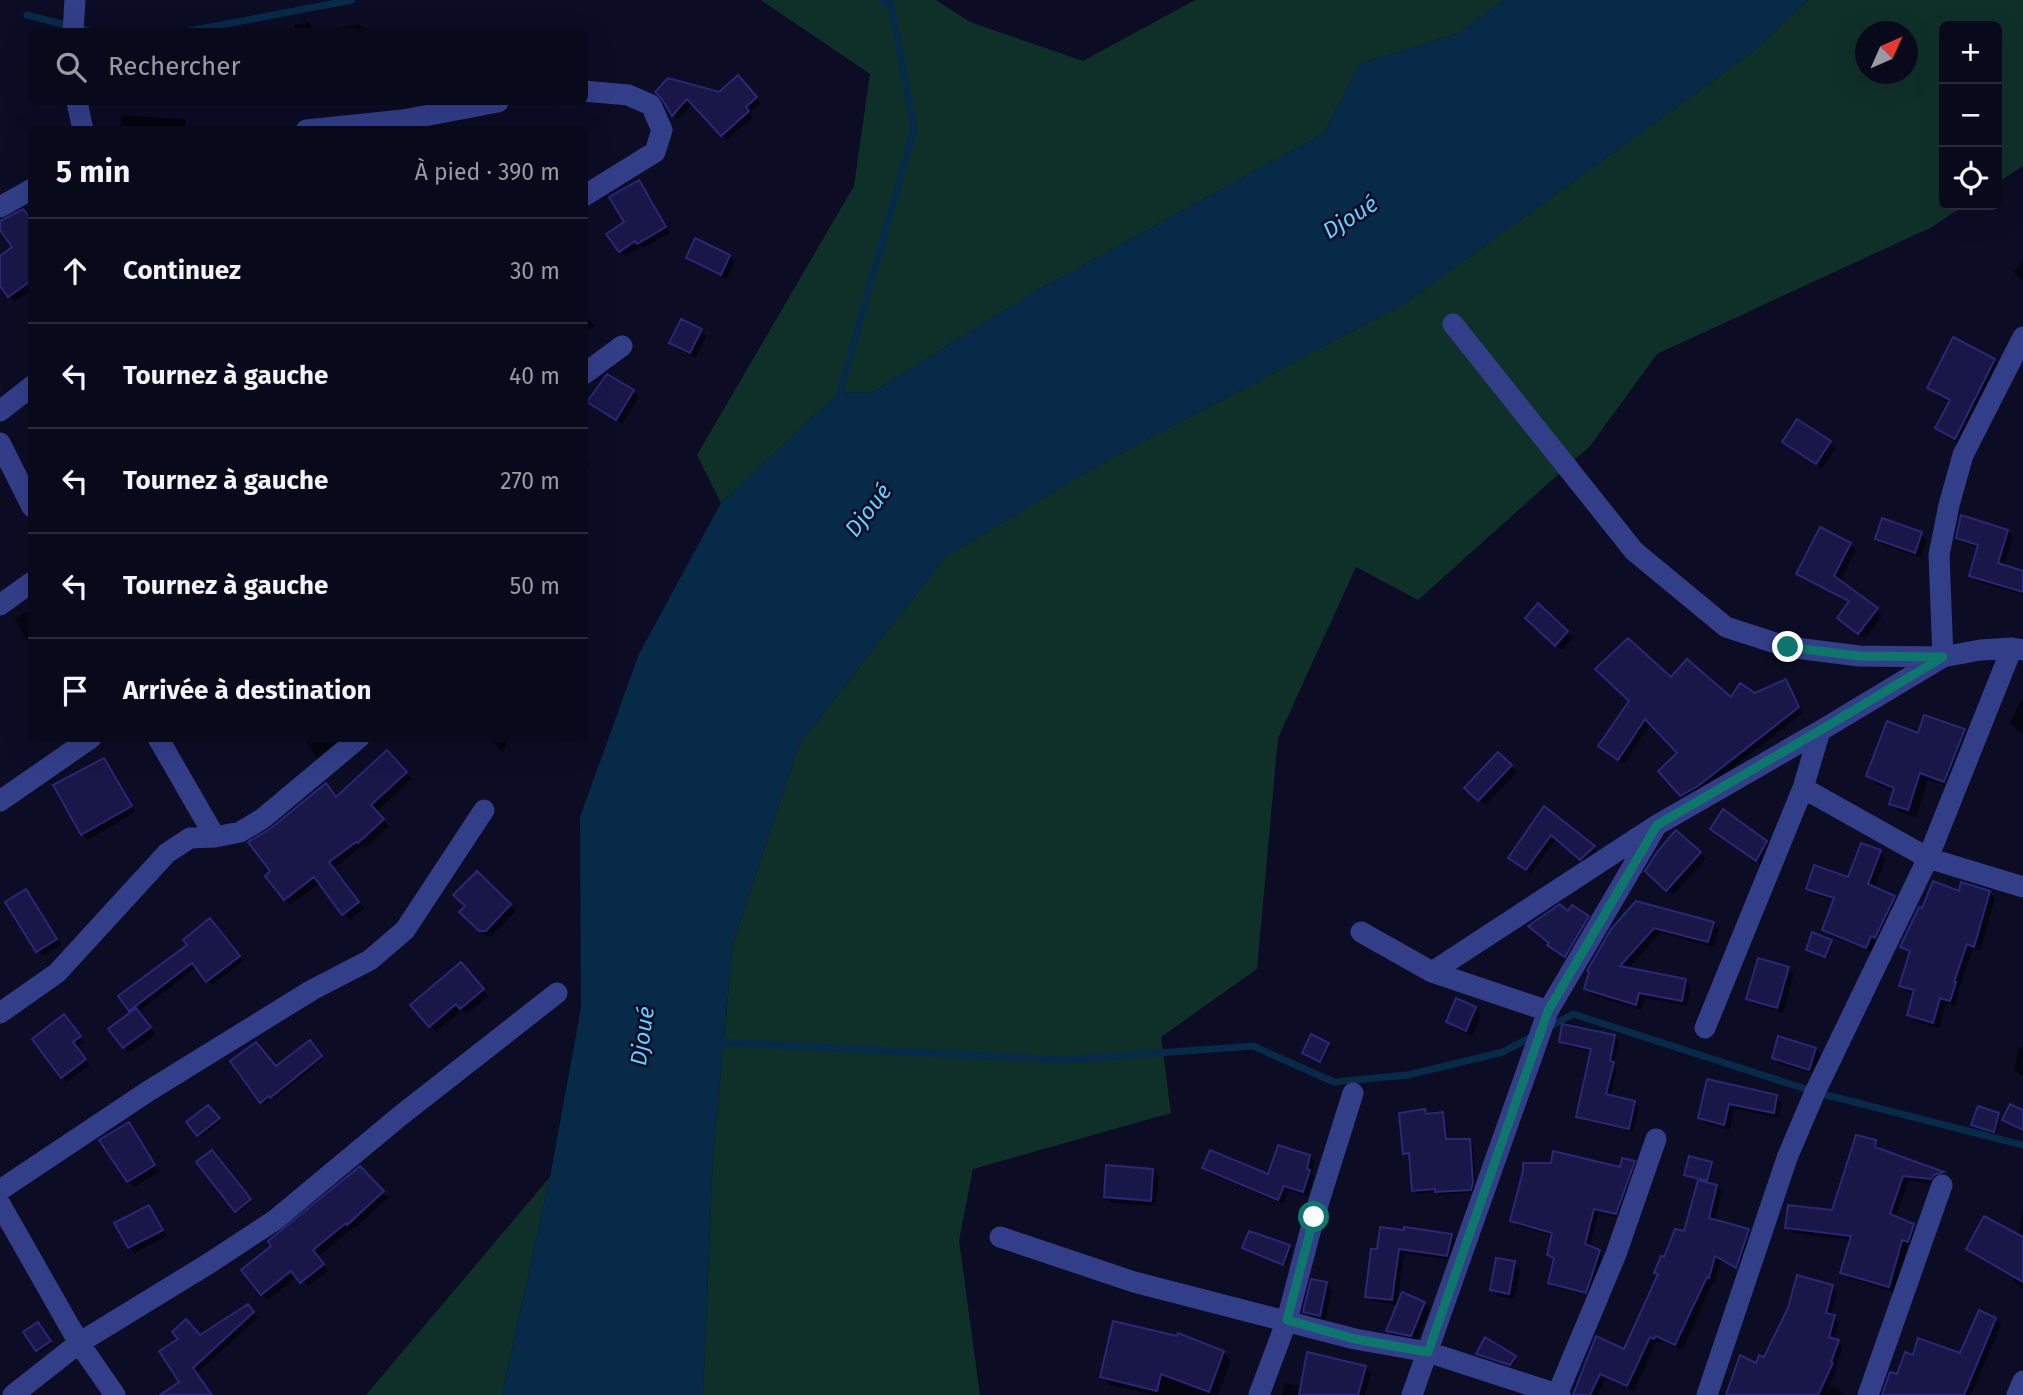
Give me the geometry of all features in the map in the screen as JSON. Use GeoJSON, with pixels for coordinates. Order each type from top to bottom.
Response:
{"type":"FeatureCollection","features":[{"type":"Feature","properties":{"kind":"street"},"geometry":{"type":"LineString","coordinates":[[72,28],[75,0]]}},
{"type":"Feature","properties":{"kind":"street"},"geometry":{"type":"LineString","coordinates":[[588,91],[628,95],[651,105],[662,130],[655,152],[588,193]]}},
{"type":"Feature","properties":{"kind":"street"},"geometry":{"type":"LineString","coordinates":[[78,105],[82,126]]}},
{"type":"Feature","properties":{"kind":"street"},"geometry":{"type":"LineString","coordinates":[[379,126],[397,125],[485,105]]}},
{"type":"Feature","properties":{"kind":"street"},"geometry":{"type":"LineString","coordinates":[[0,207],[28,191]]}},
{"type":"Feature","properties":{"kind":"street"},"geometry":{"type":"LineString","coordinates":[[1453,324],[1634,551],[1726,627],[1788,647],[1859,656],[1943,657],[1980,650],[2018,649],[1928,858],[1815,1092],[1787,1158],[1707,1395]]}},
{"type":"Feature","properties":{"kind":"street"},"geometry":{"type":"LineString","coordinates":[[1943,657],[1938,555],[1949,505],[1963,455],[2023,337]]}},
{"type":"Feature","properties":{"kind":"street"},"geometry":{"type":"LineString","coordinates":[[588,371],[622,346]]}},
{"type":"Feature","properties":{"kind":"street"},"geometry":{"type":"LineString","coordinates":[[0,411],[28,389]]}},
{"type":"Feature","properties":{"kind":"street"},"geometry":{"type":"LineString","coordinates":[[0,443],[28,499]]}},
{"type":"Feature","properties":{"kind":"street"},"geometry":{"type":"LineString","coordinates":[[0,605],[28,585]]}},
{"type":"Feature","properties":{"kind":"street"},"geometry":{"type":"LineString","coordinates":[[1433,972],[1657,825],[1943,657]]}},
{"type":"Feature","properties":{"kind":"street"},"geometry":{"type":"LineString","coordinates":[[1705,1028],[1803,788],[1819,731]]}},
{"type":"Feature","properties":{"kind":"street"},"geometry":{"type":"LineString","coordinates":[[0,801],[86,742]]}},
{"type":"Feature","properties":{"kind":"street"},"geometry":{"type":"LineString","coordinates":[[160,742],[215,836]]}},
{"type":"Feature","properties":{"kind":"street"},"geometry":{"type":"LineString","coordinates":[[0,1013],[57,973],[167,853],[190,838],[240,832],[262,819],[354,742]]}},
{"type":"Feature","properties":{"kind":"street"},"geometry":{"type":"LineString","coordinates":[[1803,788],[1928,858],[2023,887]]}},
{"type":"Feature","properties":{"kind":"street"},"geometry":{"type":"LineString","coordinates":[[0,1190],[159,1084],[312,990],[370,960],[405,930],[484,810]]}},
{"type":"Feature","properties":{"kind":"street"},"geometry":{"type":"LineString","coordinates":[[1412,1395],[1548,1011],[1657,825]]}},
{"type":"Feature","properties":{"kind":"street"},"geometry":{"type":"LineString","coordinates":[[1361,932],[1433,972],[1548,1011]]}},
{"type":"Feature","properties":{"kind":"street"},"geometry":{"type":"LineString","coordinates":[[13,1395],[79,1343],[275,1220],[400,1116],[557,993]]}},
{"type":"Feature","properties":{"kind":"street"},"geometry":{"type":"LineString","coordinates":[[1259,1395],[1287,1320],[1314,1217],[1353,1093]]}},
{"type":"Feature","properties":{"kind":"street"},"geometry":{"type":"LineString","coordinates":[[1000,1237],[1134,1282],[1355,1339],[1428,1352],[1558,1395],[1615,1254],[1656,1139]]}},
{"type":"Feature","properties":{"kind":"street"},"geometry":{"type":"LineString","coordinates":[[1868,1395],[1942,1185]]}},
{"type":"Feature","properties":{"kind":"street"},"geometry":{"type":"LineString","coordinates":[[0,1204],[79,1343],[115,1395]]}},
{"type":"Feature","properties":{"kind":"street"},"geometry":{"type":"LineString","coordinates":[[2017,1395],[2023,1381]]}},
{"type":"Feature","properties":{"kind":"green space"},"geometry":{"type":"Polygon","coordinates":[[[761,0],[936,0],[970,22],[1083,61],[1195,0],[1504,0],[1459,33],[1360,64],[1324,133],[1031,294],[871,393],[840,392],[721,503],[697,455],[854,186],[870,74],[761,0]]]}},
{"type":"Feature","properties":{"kind":"green space"},"geometry":{"type":"Polygon","coordinates":[[[1808,0],[2023,0],[2023,166],[2002,180],[2002,21],[1939,21],[1939,210],[1958,210],[1932,227],[1657,354],[1590,446],[1418,600],[1356,567],[1278,738],[1257,969],[1161,1037],[1171,1113],[973,1169],[959,1240],[980,1395],[703,1395],[713,1154],[733,943],[800,743],[945,557],[1095,467],[1404,304],[1751,53],[1808,0]]]}},
{"type":"Feature","properties":{"kind":"green space"},"geometry":{"type":"Polygon","coordinates":[[[550,1177],[502,1395],[366,1395],[550,1177]]]}},
{"type":"Feature","properties":{"kind":"water","name":"Djoué"},"geometry":{"type":"Polygon","coordinates":[[[1504,0],[1808,0],[1751,53],[1404,304],[1095,467],[945,557],[800,743],[733,943],[713,1154],[703,1395],[502,1395],[550,1177],[581,1008],[580,817],[639,654],[721,503],[840,392],[871,393],[1031,294],[1324,133],[1360,64],[1459,33],[1504,0]]]}},
{"type":"Feature","properties":{"kind":"building"},"geometry":{"type":"Polygon","coordinates":[[[738,75],[757,97],[746,107],[749,111],[721,136],[687,99],[672,116],[655,92],[668,78],[719,92],[738,75]]]}},
{"type":"Feature","properties":{"kind":"building"},"geometry":{"type":"Polygon","coordinates":[[[639,180],[666,227],[637,244],[635,241],[619,252],[606,234],[624,222],[609,197],[639,180]]]}},
{"type":"Feature","properties":{"kind":"building"},"geometry":{"type":"Polygon","coordinates":[[[23,209],[28,215],[28,283],[8,297],[0,286],[0,256],[12,247],[0,230],[0,221],[23,209]]]}},
{"type":"Feature","properties":{"kind":"building"},"geometry":{"type":"Polygon","coordinates":[[[695,238],[730,255],[721,275],[686,258],[695,238]]]}},
{"type":"Feature","properties":{"kind":"building"},"geometry":{"type":"Polygon","coordinates":[[[681,319],[702,329],[690,353],[669,343],[681,319]]]}},
{"type":"Feature","properties":{"kind":"building"},"geometry":{"type":"Polygon","coordinates":[[[1953,337],[1995,359],[1955,439],[1935,428],[1950,400],[1927,388],[1953,337]]]}},
{"type":"Feature","properties":{"kind":"building"},"geometry":{"type":"Polygon","coordinates":[[[607,374],[634,390],[616,420],[588,401],[607,374]]]}},
{"type":"Feature","properties":{"kind":"building"},"geometry":{"type":"Polygon","coordinates":[[[1797,419],[1831,441],[1816,464],[1782,442],[1797,419]]]}},
{"type":"Feature","properties":{"kind":"building"},"geometry":{"type":"Polygon","coordinates":[[[1961,515],[2008,530],[1998,563],[2023,571],[2023,592],[1969,576],[1978,545],[1956,538],[1961,515]]]}},
{"type":"Feature","properties":{"kind":"building"},"geometry":{"type":"Polygon","coordinates":[[[1882,518],[1922,532],[1915,553],[1875,539],[1882,518]]]}},
{"type":"Feature","properties":{"kind":"building"},"geometry":{"type":"Polygon","coordinates":[[[1820,527],[1851,543],[1834,576],[1878,608],[1858,634],[1837,618],[1849,601],[1796,574],[1820,527]]]}},
{"type":"Feature","properties":{"kind":"building"},"geometry":{"type":"Polygon","coordinates":[[[1538,603],[1568,631],[1555,646],[1525,618],[1538,603]]]}},
{"type":"Feature","properties":{"kind":"building"},"geometry":{"type":"Polygon","coordinates":[[[1628,638],[1671,677],[1687,659],[1731,697],[1740,683],[1755,693],[1786,679],[1799,707],[1698,786],[1680,796],[1658,771],[1677,753],[1645,719],[1618,760],[1598,746],[1629,701],[1595,669],[1628,638]]]}},
{"type":"Feature","properties":{"kind":"building"},"geometry":{"type":"Polygon","coordinates":[[[1924,715],[1965,729],[1944,782],[1920,773],[1908,810],[1889,804],[1894,788],[1866,776],[1887,721],[1918,733],[1924,715]]]}},
{"type":"Feature","properties":{"kind":"building"},"geometry":{"type":"Polygon","coordinates":[[[387,750],[407,772],[371,805],[384,819],[358,843],[329,862],[359,902],[342,915],[314,877],[284,900],[265,876],[270,871],[248,842],[270,829],[326,783],[336,797],[387,750]]]}},
{"type":"Feature","properties":{"kind":"building"},"geometry":{"type":"Polygon","coordinates":[[[1498,752],[1512,765],[1478,801],[1464,788],[1498,752]]]}},
{"type":"Feature","properties":{"kind":"building"},"geometry":{"type":"Polygon","coordinates":[[[104,758],[132,806],[81,835],[53,785],[104,758]]]}},
{"type":"Feature","properties":{"kind":"building"},"geometry":{"type":"Polygon","coordinates":[[[1544,806],[1595,846],[1580,860],[1551,835],[1526,870],[1508,858],[1544,806]]]}},
{"type":"Feature","properties":{"kind":"building"},"geometry":{"type":"Polygon","coordinates":[[[1723,809],[1767,841],[1756,861],[1710,829],[1723,809]]]}},
{"type":"Feature","properties":{"kind":"building"},"geometry":{"type":"Polygon","coordinates":[[[1676,830],[1701,852],[1666,891],[1645,871],[1676,830]]]}},
{"type":"Feature","properties":{"kind":"building"},"geometry":{"type":"Polygon","coordinates":[[[1861,843],[1881,850],[1868,884],[1895,896],[1875,938],[1871,936],[1866,948],[1822,930],[1834,898],[1806,889],[1814,865],[1848,877],[1861,843]]]}},
{"type":"Feature","properties":{"kind":"building"},"geometry":{"type":"Polygon","coordinates":[[[477,871],[511,904],[486,931],[479,931],[459,912],[465,906],[453,895],[477,871]]]}},
{"type":"Feature","properties":{"kind":"building"},"geometry":{"type":"Polygon","coordinates":[[[1933,881],[1959,891],[1961,882],[1990,891],[1974,947],[1967,944],[1950,1001],[1940,998],[1933,1023],[1907,1015],[1914,990],[1899,986],[1910,951],[1900,947],[1919,907],[1922,908],[1933,881]]]}},
{"type":"Feature","properties":{"kind":"building"},"geometry":{"type":"Polygon","coordinates":[[[26,889],[57,939],[36,952],[5,902],[26,889]]]}},
{"type":"Feature","properties":{"kind":"building"},"geometry":{"type":"Polygon","coordinates":[[[1636,901],[1714,922],[1708,942],[1654,928],[1620,966],[1686,979],[1682,1001],[1639,993],[1636,1005],[1584,989],[1589,972],[1587,971],[1611,929],[1636,901]]]}},
{"type":"Feature","properties":{"kind":"building"},"geometry":{"type":"Polygon","coordinates":[[[1560,904],[1568,911],[1572,905],[1589,916],[1565,957],[1547,945],[1549,943],[1528,926],[1560,904]]]}},
{"type":"Feature","properties":{"kind":"building"},"geometry":{"type":"Polygon","coordinates":[[[210,918],[240,956],[206,982],[192,963],[129,1011],[118,996],[187,945],[183,940],[210,918]]]}},
{"type":"Feature","properties":{"kind":"building"},"geometry":{"type":"Polygon","coordinates":[[[1812,932],[1832,940],[1825,957],[1806,950],[1812,932]]]}},
{"type":"Feature","properties":{"kind":"building"},"geometry":{"type":"Polygon","coordinates":[[[1758,958],[1789,967],[1777,1008],[1746,999],[1758,958]]]}},
{"type":"Feature","properties":{"kind":"building"},"geometry":{"type":"Polygon","coordinates":[[[461,962],[484,989],[460,1009],[456,1004],[429,1027],[410,1005],[461,962]]]}},
{"type":"Feature","properties":{"kind":"building"},"geometry":{"type":"Polygon","coordinates":[[[1456,998],[1476,1007],[1466,1031],[1446,1022],[1456,998]]]}},
{"type":"Feature","properties":{"kind":"building"},"geometry":{"type":"Polygon","coordinates":[[[136,1008],[151,1027],[123,1048],[108,1029],[136,1008]]]}},
{"type":"Feature","properties":{"kind":"building"},"geometry":{"type":"Polygon","coordinates":[[[64,1014],[81,1036],[73,1042],[86,1059],[61,1078],[32,1039],[64,1014]]]}},
{"type":"Feature","properties":{"kind":"building"},"geometry":{"type":"Polygon","coordinates":[[[1562,1024],[1615,1035],[1610,1061],[1614,1062],[1606,1094],[1635,1101],[1629,1129],[1576,1117],[1591,1049],[1559,1042],[1562,1024]]]}},
{"type":"Feature","properties":{"kind":"building"},"geometry":{"type":"Polygon","coordinates":[[[1311,1034],[1329,1043],[1320,1062],[1302,1053],[1311,1034]]]}},
{"type":"Feature","properties":{"kind":"building"},"geometry":{"type":"Polygon","coordinates":[[[1778,1036],[1816,1048],[1809,1070],[1772,1058],[1778,1036]]]}},
{"type":"Feature","properties":{"kind":"building"},"geometry":{"type":"Polygon","coordinates":[[[310,1040],[322,1056],[260,1103],[230,1061],[256,1042],[276,1066],[310,1040]]]}},
{"type":"Feature","properties":{"kind":"building"},"geometry":{"type":"Polygon","coordinates":[[[1707,1079],[1777,1095],[1774,1113],[1729,1104],[1724,1125],[1698,1118],[1707,1079]]]}},
{"type":"Feature","properties":{"kind":"building"},"geometry":{"type":"Polygon","coordinates":[[[2010,1104],[2023,1110],[2023,1130],[2002,1120],[2010,1104]]]}},
{"type":"Feature","properties":{"kind":"building"},"geometry":{"type":"Polygon","coordinates":[[[208,1105],[220,1118],[197,1136],[186,1122],[208,1105]]]}},
{"type":"Feature","properties":{"kind":"building"},"geometry":{"type":"Polygon","coordinates":[[[1978,1106],[1999,1113],[1994,1132],[1971,1125],[1978,1106]]]}},
{"type":"Feature","properties":{"kind":"building"},"geometry":{"type":"Polygon","coordinates":[[[1425,1109],[1426,1114],[1443,1112],[1446,1139],[1470,1139],[1473,1183],[1471,1190],[1412,1191],[1409,1153],[1403,1154],[1399,1113],[1425,1109]]]}},
{"type":"Feature","properties":{"kind":"building"},"geometry":{"type":"Polygon","coordinates":[[[129,1122],[155,1165],[127,1182],[99,1140],[129,1122]]]}},
{"type":"Feature","properties":{"kind":"building"},"geometry":{"type":"Polygon","coordinates":[[[1856,1135],[1876,1140],[1875,1147],[1944,1172],[1931,1179],[1903,1176],[1890,1214],[1914,1224],[1908,1242],[1902,1240],[1889,1287],[1840,1273],[1851,1236],[1785,1228],[1788,1205],[1832,1210],[1856,1135]]]}},
{"type":"Feature","properties":{"kind":"building"},"geometry":{"type":"Polygon","coordinates":[[[1278,1145],[1310,1155],[1307,1169],[1310,1170],[1303,1192],[1284,1186],[1278,1200],[1202,1168],[1210,1150],[1268,1174],[1278,1145]]]}},
{"type":"Feature","properties":{"kind":"building"},"geometry":{"type":"Polygon","coordinates":[[[212,1150],[251,1199],[235,1212],[196,1162],[212,1150]]]}},
{"type":"Feature","properties":{"kind":"building"},"geometry":{"type":"Polygon","coordinates":[[[1553,1151],[1620,1167],[1622,1158],[1635,1161],[1616,1214],[1594,1209],[1585,1244],[1600,1250],[1586,1293],[1548,1283],[1554,1258],[1547,1255],[1552,1233],[1510,1221],[1523,1163],[1551,1163],[1553,1151]]]}},
{"type":"Feature","properties":{"kind":"building"},"geometry":{"type":"Polygon","coordinates":[[[1689,1156],[1712,1162],[1707,1181],[1684,1175],[1689,1156]]]}},
{"type":"Feature","properties":{"kind":"building"},"geometry":{"type":"Polygon","coordinates":[[[1106,1165],[1153,1169],[1151,1201],[1104,1197],[1106,1165]]]}},
{"type":"Feature","properties":{"kind":"building"},"geometry":{"type":"Polygon","coordinates":[[[360,1166],[384,1191],[347,1225],[346,1223],[313,1250],[324,1264],[300,1283],[291,1271],[261,1295],[241,1270],[271,1246],[268,1241],[360,1166]]]}},
{"type":"Feature","properties":{"kind":"building"},"geometry":{"type":"Polygon","coordinates":[[[1698,1180],[1717,1185],[1709,1218],[1749,1229],[1736,1268],[1715,1256],[1709,1278],[1707,1277],[1675,1345],[1656,1336],[1654,1339],[1650,1337],[1627,1386],[1600,1374],[1590,1395],[1573,1395],[1596,1336],[1624,1349],[1658,1274],[1654,1273],[1661,1256],[1664,1257],[1675,1229],[1684,1231],[1698,1180]]]}},
{"type":"Feature","properties":{"kind":"building"},"geometry":{"type":"Polygon","coordinates":[[[149,1205],[163,1230],[128,1248],[114,1223],[149,1205]]]}},
{"type":"Feature","properties":{"kind":"building"},"geometry":{"type":"Polygon","coordinates":[[[1984,1216],[2023,1237],[2023,1282],[1966,1249],[1984,1216]]]}},
{"type":"Feature","properties":{"kind":"building"},"geometry":{"type":"Polygon","coordinates":[[[1380,1227],[1404,1230],[1404,1227],[1452,1234],[1447,1256],[1399,1249],[1392,1300],[1365,1297],[1371,1249],[1377,1249],[1380,1227]]]}},
{"type":"Feature","properties":{"kind":"building"},"geometry":{"type":"Polygon","coordinates":[[[1249,1231],[1290,1245],[1283,1265],[1242,1248],[1249,1231]]]}},
{"type":"Feature","properties":{"kind":"building"},"geometry":{"type":"Polygon","coordinates":[[[1496,1258],[1515,1261],[1509,1294],[1490,1290],[1496,1258]]]}},
{"type":"Feature","properties":{"kind":"building"},"geometry":{"type":"Polygon","coordinates":[[[1797,1275],[1833,1285],[1826,1313],[1835,1315],[1829,1337],[1839,1340],[1831,1362],[1833,1363],[1818,1395],[1726,1395],[1740,1355],[1756,1363],[1759,1355],[1764,1357],[1788,1308],[1797,1275]]]}},
{"type":"Feature","properties":{"kind":"building"},"geometry":{"type":"Polygon","coordinates":[[[1311,1279],[1327,1282],[1320,1316],[1303,1312],[1311,1279]]]}},
{"type":"Feature","properties":{"kind":"building"},"geometry":{"type":"Polygon","coordinates":[[[1402,1292],[1425,1302],[1411,1336],[1386,1331],[1402,1292]]]}},
{"type":"Feature","properties":{"kind":"building"},"geometry":{"type":"Polygon","coordinates":[[[248,1304],[254,1312],[193,1368],[212,1395],[160,1395],[179,1382],[159,1351],[178,1339],[172,1332],[186,1319],[200,1335],[248,1304]]]}},
{"type":"Feature","properties":{"kind":"building"},"geometry":{"type":"Polygon","coordinates":[[[1979,1310],[1996,1318],[1964,1395],[1882,1395],[1890,1372],[1897,1374],[1905,1352],[1913,1355],[1918,1338],[1960,1353],[1979,1310]]]}},
{"type":"Feature","properties":{"kind":"building"},"geometry":{"type":"Polygon","coordinates":[[[1113,1321],[1177,1336],[1178,1333],[1224,1351],[1209,1392],[1161,1374],[1157,1391],[1100,1377],[1113,1321]]]}},
{"type":"Feature","properties":{"kind":"building"},"geometry":{"type":"Polygon","coordinates":[[[38,1322],[51,1341],[36,1351],[23,1332],[38,1322]]]}},
{"type":"Feature","properties":{"kind":"building"},"geometry":{"type":"Polygon","coordinates":[[[1485,1337],[1516,1356],[1510,1365],[1476,1354],[1485,1337]]]}},
{"type":"Feature","properties":{"kind":"building"},"geometry":{"type":"Polygon","coordinates":[[[1307,1352],[1366,1366],[1358,1395],[1299,1395],[1307,1352]]]}},
{"type":"Feature","properties":{"kind":"waterway"},"geometry":{"type":"LineString","coordinates":[[205,28],[352,0]]}},
{"type":"Feature","properties":{"kind":"waterway"},"geometry":{"type":"LineString","coordinates":[[845,400],[840,392],[914,129],[891,4],[882,0]]}},
{"type":"Feature","properties":{"kind":"waterway"},"geometry":{"type":"LineString","coordinates":[[27,15],[77,28]]}},
{"type":"Feature","properties":{"kind":"waterway"},"geometry":{"type":"LineString","coordinates":[[1549,1027],[1573,1014],[1815,1092],[2023,1145]]}},
{"type":"Feature","properties":{"kind":"waterway"},"geometry":{"type":"LineString","coordinates":[[716,1042],[1064,1060],[1253,1046],[1334,1082],[1408,1075],[1503,1052],[1535,1035]]}},
{"type":"Feature","properties":{"kind":"route"},"geometry":{"type":"LineString","coordinates":[[1314,1217],[1287,1320],[1355,1339],[1428,1352],[1548,1011],[1657,825],[1943,657],[1859,656],[1788,647]]}}]}
